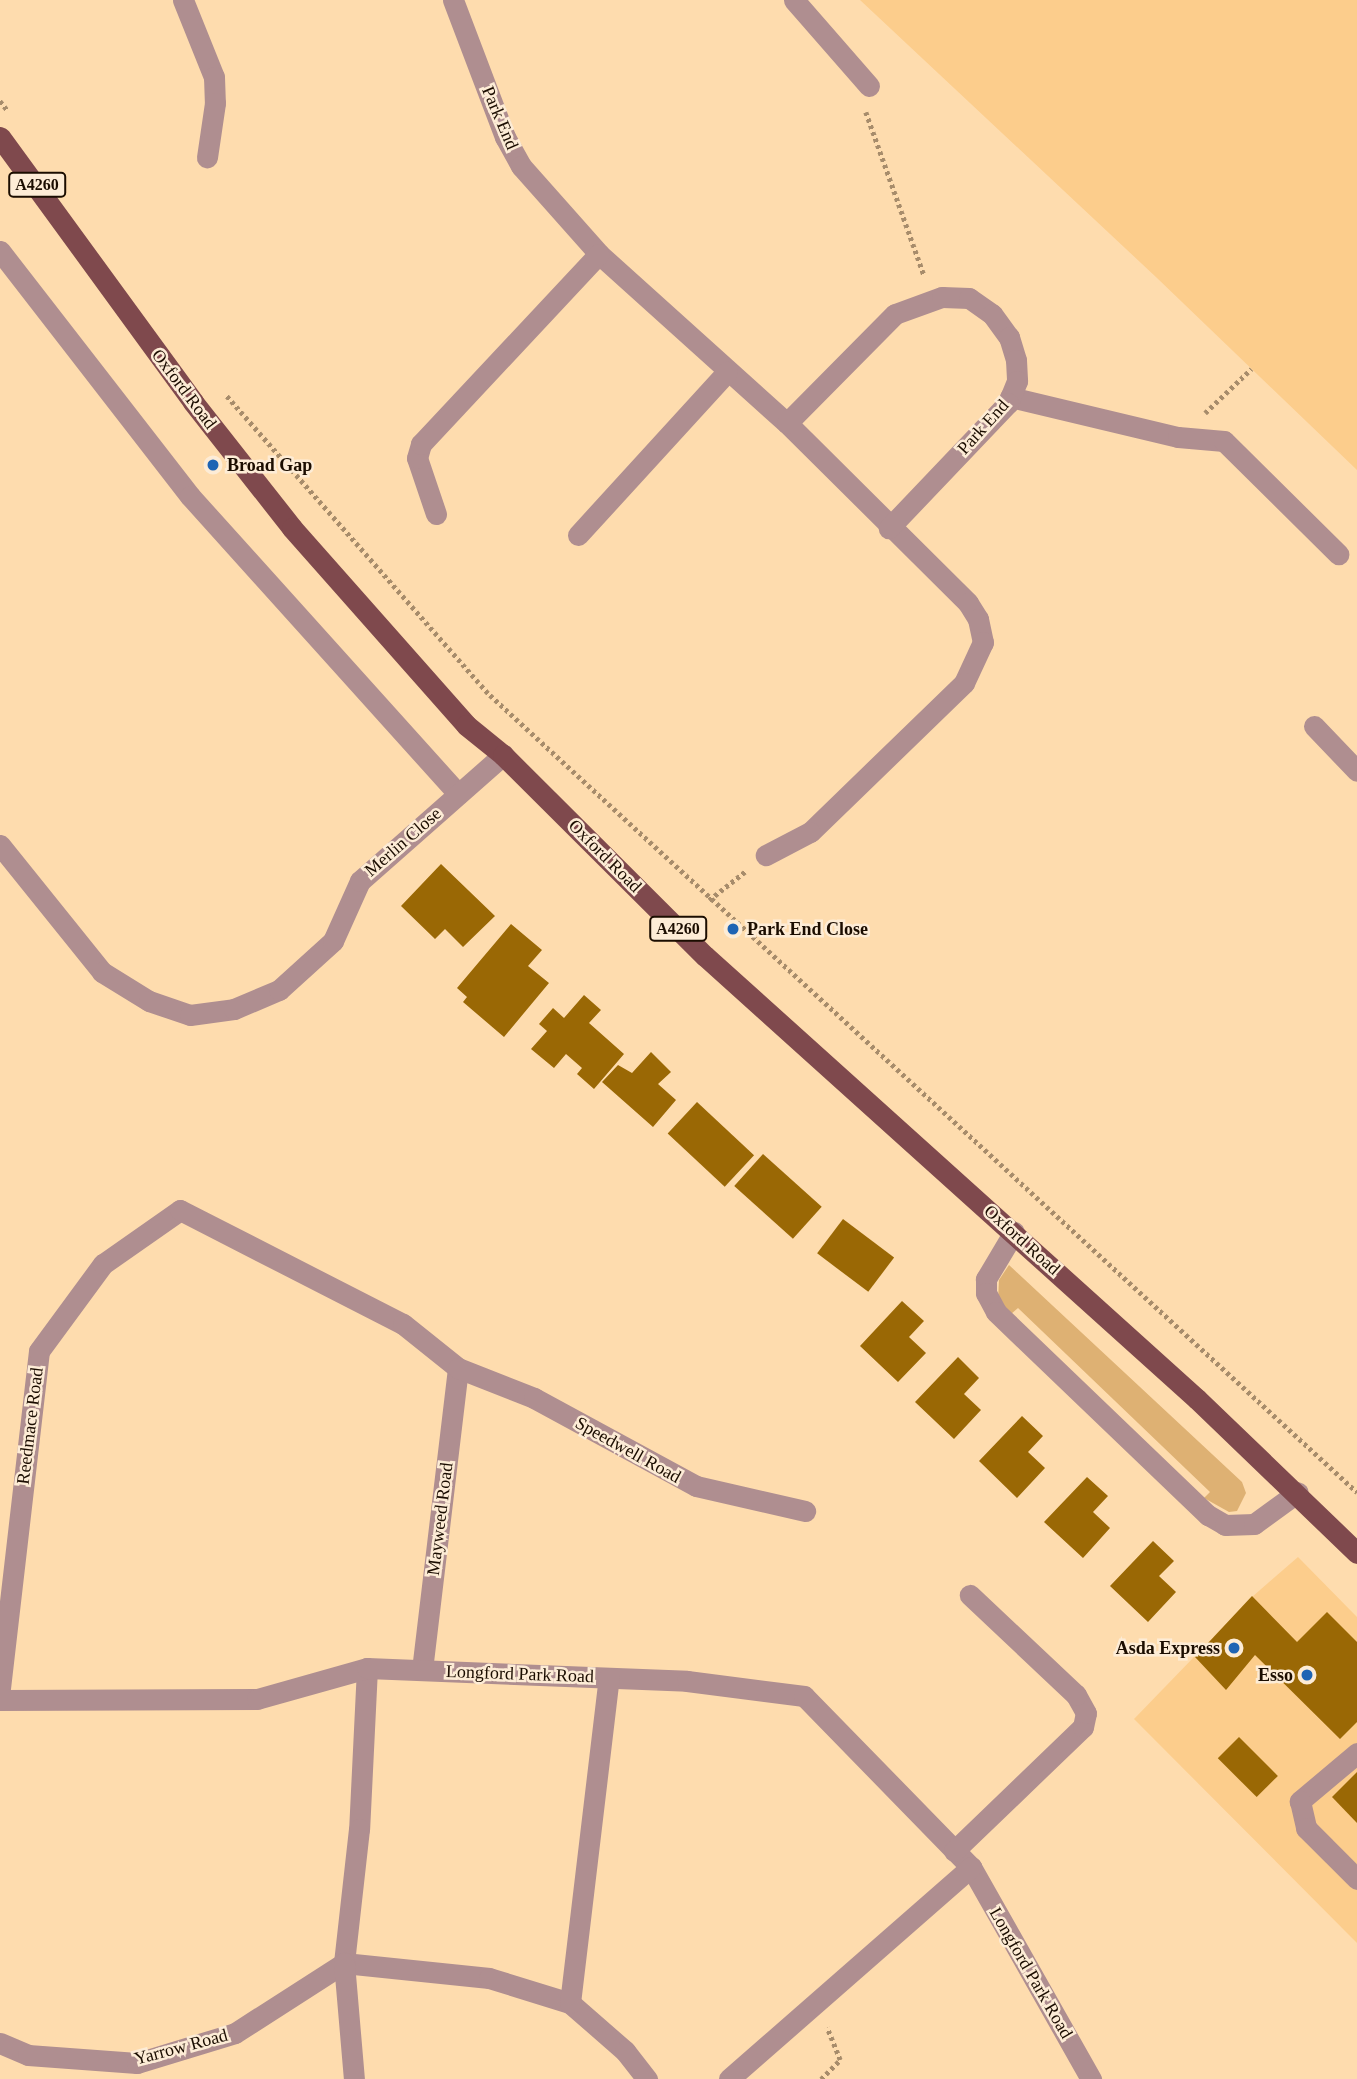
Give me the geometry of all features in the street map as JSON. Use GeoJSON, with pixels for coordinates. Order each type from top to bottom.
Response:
{"type":"FeatureCollection","features":[{"type":"Feature","properties":{"kind":"main road","name":"Oxford Road"},"geometry":{"type":"LineString","coordinates":[[0,137],[193,402],[292,528],[466,725],[503,755],[705,956],[1298,1492],[1357,1553]]}},
{"type":"Feature","properties":{"kind":"street"},"geometry":{"type":"LineString","coordinates":[[183,0],[214,77],[215,103],[206,157]]}},
{"type":"Feature","properties":{"kind":"street","name":"Park End"},"geometry":{"type":"LineString","coordinates":[[453,0],[505,137],[522,166],[598,254],[787,423],[889,528],[968,603],[978,619],[983,642],[977,662],[964,683],[810,832],[766,855]]}},
{"type":"Feature","properties":{"kind":"street"},"geometry":{"type":"LineString","coordinates":[[794,0],[869,86]]}},
{"type":"Feature","properties":{"kind":"street"},"geometry":{"type":"LineString","coordinates":[[0,251],[190,496],[458,794]]}},
{"type":"Feature","properties":{"kind":"street"},"geometry":{"type":"LineString","coordinates":[[436,514],[417,458],[421,444],[598,254]]}},
{"type":"Feature","properties":{"kind":"street","name":"Park End"},"geometry":{"type":"LineString","coordinates":[[787,423],[895,314],[932,299],[969,298],[992,314],[1009,337],[1016,360],[1017,381],[1010,397],[889,528]]}},
{"type":"Feature","properties":{"kind":"street"},"geometry":{"type":"LineString","coordinates":[[578,536],[727,372]]}},
{"type":"Feature","properties":{"kind":"street"},"geometry":{"type":"LineString","coordinates":[[1010,397],[1178,437],[1224,441],[1338,554]]}},
{"type":"Feature","properties":{"kind":"street"},"geometry":{"type":"LineString","coordinates":[[1314,726],[1357,771]]}},
{"type":"Feature","properties":{"kind":"street","name":"Merlin Close"},"geometry":{"type":"LineString","coordinates":[[0,845],[102,972],[149,1001],[190,1015],[234,1009],[279,990],[333,941],[360,881],[503,755]]}},
{"type":"Feature","properties":{"kind":"street","name":"Reedmace Road"},"geometry":{"type":"LineString","coordinates":[[0,1688],[39,1351],[103,1264],[180,1210],[403,1324],[458,1368]]}},
{"type":"Feature","properties":{"kind":"street"},"geometry":{"type":"LineString","coordinates":[[1014,1233],[986,1279],[986,1293],[996,1312],[1208,1516],[1225,1525],[1254,1524],[1298,1492]]}},
{"type":"Feature","properties":{"kind":"street","name":"Speedwell Road"},"geometry":{"type":"LineString","coordinates":[[458,1368],[534,1398],[696,1486],[805,1511]]}},
{"type":"Feature","properties":{"kind":"street","name":"Mayweed Road"},"geometry":{"type":"LineString","coordinates":[[422,1670],[458,1368]]}},
{"type":"Feature","properties":{"kind":"street"},"geometry":{"type":"LineString","coordinates":[[954,1851],[1083,1727],[1086,1713],[1076,1695],[970,1595]]}},
{"type":"Feature","properties":{"kind":"street"},"geometry":{"type":"LineString","coordinates":[[354,2079],[344,1963],[359,1829],[368,1668]]}},
{"type":"Feature","properties":{"kind":"street","name":"Longford Park Road"},"geometry":{"type":"LineString","coordinates":[[0,1700],[257,1699],[368,1668],[687,1681],[804,1696],[971,1867],[1091,2079]]}},
{"type":"Feature","properties":{"kind":"street"},"geometry":{"type":"LineString","coordinates":[[570,2003],[609,1678]]}},
{"type":"Feature","properties":{"kind":"street"},"geometry":{"type":"LineString","coordinates":[[1357,1753],[1300,1801],[1306,1828],[1357,1879]]}},
{"type":"Feature","properties":{"kind":"street"},"geometry":{"type":"LineString","coordinates":[[729,2079],[971,1867]]}},
{"type":"Feature","properties":{"kind":"street"},"geometry":{"type":"LineString","coordinates":[[344,1963],[489,1978],[570,2003],[625,2051],[647,2079]]}},
{"type":"Feature","properties":{"kind":"street","name":"Yarrow Road"},"geometry":{"type":"LineString","coordinates":[[0,2043],[28,2055],[137,2063],[235,2033],[344,1963]]}},
{"type":"Feature","properties":{"kind":"path"},"geometry":{"type":"LineString","coordinates":[[850,64],[932,299]]}},
{"type":"Feature","properties":{"kind":"path"},"geometry":{"type":"LineString","coordinates":[[0,101],[17,123]]}},
{"type":"Feature","properties":{"kind":"path"},"geometry":{"type":"LineString","coordinates":[[1178,437],[1251,369]]}},
{"type":"Feature","properties":{"kind":"path"},"geometry":{"type":"LineString","coordinates":[[221,389],[489,695],[709,900],[1357,1492]]}},
{"type":"Feature","properties":{"kind":"path"},"geometry":{"type":"LineString","coordinates":[[709,900],[766,855]]}},
{"type":"Feature","properties":{"kind":"shaded area"},"geometry":{"type":"Polygon","coordinates":[[[860,0],[1357,0],[1357,470],[1157,278],[860,0]]]}},
{"type":"Feature","properties":{"kind":"shaded area"},"geometry":{"type":"Polygon","coordinates":[[[1009,1265],[1242,1482],[1246,1493],[1237,1511],[1229,1512],[1204,1498],[1210,1492],[1018,1308],[1011,1314],[998,1301],[999,1280],[1009,1265]]]}},
{"type":"Feature","properties":{"kind":"shaded area"},"geometry":{"type":"Polygon","coordinates":[[[1298,1557],[1357,1617],[1357,1943],[1134,1719],[1252,1597],[1298,1557]]]}},
{"type":"Feature","properties":{"kind":"building"},"geometry":{"type":"Polygon","coordinates":[[[441,864],[495,916],[463,947],[445,929],[435,939],[401,906],[441,864]]]}},
{"type":"Feature","properties":{"kind":"building"},"geometry":{"type":"Polygon","coordinates":[[[511,924],[542,950],[528,966],[549,983],[504,1037],[463,1002],[467,997],[457,988],[511,924]]]}},
{"type":"Feature","properties":{"kind":"building"},"geometry":{"type":"Polygon","coordinates":[[[584,995],[601,1010],[589,1023],[624,1054],[594,1089],[577,1074],[582,1068],[566,1054],[554,1068],[531,1049],[547,1031],[539,1024],[553,1008],[564,1018],[584,995]]]}},
{"type":"Feature","properties":{"kind":"building"},"geometry":{"type":"Polygon","coordinates":[[[651,1052],[671,1072],[658,1084],[676,1100],[653,1127],[602,1082],[618,1065],[632,1073],[651,1052]]]}},
{"type":"Feature","properties":{"kind":"building"},"geometry":{"type":"Polygon","coordinates":[[[697,1102],[754,1155],[725,1187],[668,1133],[697,1102]]]}},
{"type":"Feature","properties":{"kind":"building"},"geometry":{"type":"Polygon","coordinates":[[[763,1154],[822,1207],[793,1239],[734,1186],[763,1154]]]}},
{"type":"Feature","properties":{"kind":"building"},"geometry":{"type":"Polygon","coordinates":[[[843,1219],[894,1258],[868,1292],[817,1253],[843,1219]]]}},
{"type":"Feature","properties":{"kind":"building"},"geometry":{"type":"Polygon","coordinates":[[[902,1301],[924,1321],[909,1337],[926,1353],[898,1382],[860,1346],[902,1301]]]}},
{"type":"Feature","properties":{"kind":"building"},"geometry":{"type":"Polygon","coordinates":[[[958,1357],[979,1378],[964,1394],[981,1410],[954,1439],[915,1402],[958,1357]]]}},
{"type":"Feature","properties":{"kind":"building"},"geometry":{"type":"Polygon","coordinates":[[[1022,1416],[1043,1436],[1028,1452],[1045,1468],[1017,1498],[979,1461],[1022,1416]]]}},
{"type":"Feature","properties":{"kind":"building"},"geometry":{"type":"Polygon","coordinates":[[[1087,1477],[1108,1496],[1093,1512],[1110,1528],[1083,1558],[1044,1522],[1087,1477]]]}},
{"type":"Feature","properties":{"kind":"building"},"geometry":{"type":"Polygon","coordinates":[[[1153,1541],[1174,1561],[1159,1576],[1176,1592],[1148,1622],[1110,1586],[1153,1541]]]}},
{"type":"Feature","properties":{"kind":"building"},"geometry":{"type":"Polygon","coordinates":[[[1252,1596],[1297,1642],[1327,1612],[1357,1642],[1357,1722],[1340,1739],[1255,1655],[1226,1690],[1195,1657],[1252,1596]]]}},
{"type":"Feature","properties":{"kind":"building"},"geometry":{"type":"Polygon","coordinates":[[[1239,1737],[1278,1776],[1257,1797],[1218,1758],[1239,1737]]]}},
{"type":"Feature","properties":{"kind":"building"},"geometry":{"type":"Polygon","coordinates":[[[1357,1772],[1357,1823],[1332,1797],[1357,1772]]]}},
{"type":"Feature","properties":{"kind":"place","name":"Broad Gap"},"geometry":{"type":"Point","coordinates":[213,465]}},
{"type":"Feature","properties":{"kind":"place","name":"Park End Close"},"geometry":{"type":"Point","coordinates":[733,929]}},
{"type":"Feature","properties":{"kind":"place","name":"Asda Express"},"geometry":{"type":"Point","coordinates":[1234,1648]}},
{"type":"Feature","properties":{"kind":"place","name":"Esso"},"geometry":{"type":"Point","coordinates":[1307,1675]}}]}
